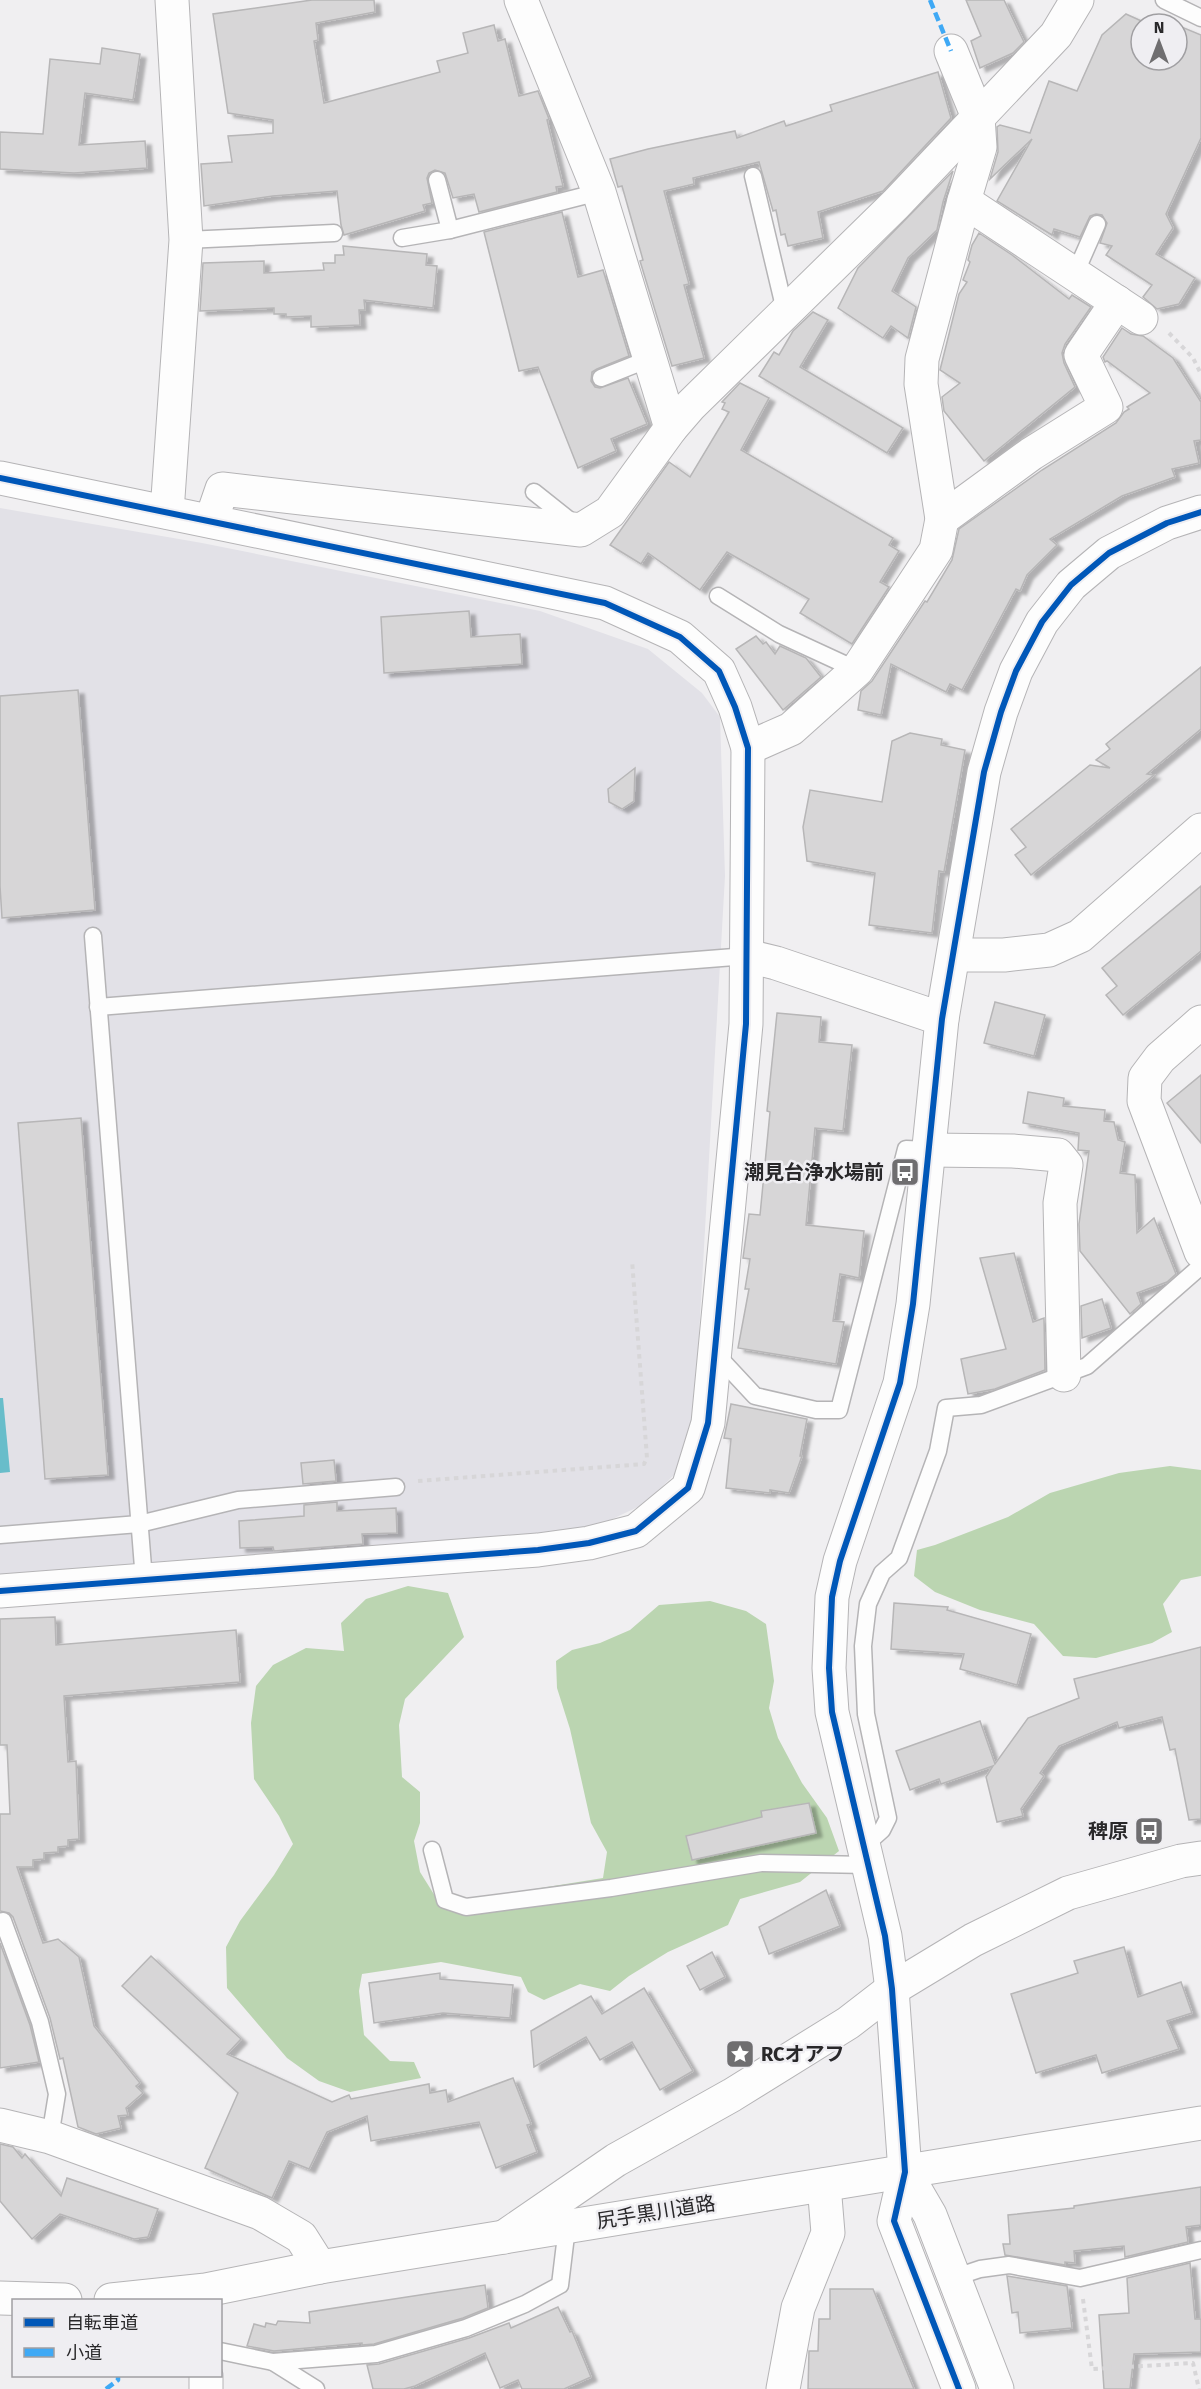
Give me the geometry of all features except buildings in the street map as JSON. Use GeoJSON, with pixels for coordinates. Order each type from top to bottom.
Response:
{"type":"FeatureCollection","features":[{"type":"Feature","properties":{"kind":"street"},"geometry":{"type":"LineString","coordinates":[[167,512],[186,240],[172,0]]}},
{"type":"Feature","properties":{"kind":"street"},"geometry":{"type":"LineString","coordinates":[[521,0],[598,192],[671,428]]}},
{"type":"Feature","properties":{"kind":"street"},"geometry":{"type":"LineString","coordinates":[[211,521],[222,489],[581,530],[610,512],[671,428],[690,406],[786,315],[896,204],[1056,35],[1077,0]]}},
{"type":"Feature","properties":{"kind":"street"},"geometry":{"type":"LineString","coordinates":[[748,748],[790,729],[857,670],[936,550],[942,519],[921,384],[922,359],[964,201],[981,147],[978,117],[951,51]]}},
{"type":"Feature","properties":{"kind":"street"},"geometry":{"type":"LineString","coordinates":[[942,519],[1031,454],[1106,407],[1081,355],[1129,310],[964,201]]}},
{"type":"Feature","properties":{"kind":"street"},"geometry":{"type":"LineString","coordinates":[[0,478],[605,603],[680,637],[719,671],[735,707],[748,748],[746,1024],[708,1423],[688,1488],[636,1531],[589,1543],[538,1550],[0,1591]]}},
{"type":"Feature","properties":{"kind":"street"},"geometry":{"type":"LineString","coordinates":[[959,2389],[894,2222],[904,2172],[892,1989],[885,1936],[832,1712],[829,1668],[832,1598],[840,1561],[900,1383],[913,1304],[942,1019],[984,772],[1001,712],[1016,671],[1042,622],[1071,585],[1109,553],[1167,523],[1201,512]]}},
{"type":"Feature","properties":{"kind":"street"},"geometry":{"type":"LineString","coordinates":[[954,954],[1004,954],[1048,950],[1080,936],[1201,830]]}},
{"type":"Feature","properties":{"kind":"street"},"geometry":{"type":"LineString","coordinates":[[747,956],[776,963],[942,1019]]}},
{"type":"Feature","properties":{"kind":"street"},"geometry":{"type":"LineString","coordinates":[[1201,1022],[1160,1058],[1145,1078],[1144,1101],[1201,1252]]}},
{"type":"Feature","properties":{"kind":"street"},"geometry":{"type":"LineString","coordinates":[[929,1150],[1013,1151],[1058,1155],[1066,1165],[1060,1203],[1064,1375]]}},
{"type":"Feature","properties":{"kind":"street"},"geometry":{"type":"LineString","coordinates":[[504,2237],[616,2160],[741,2089],[848,2023],[892,1989],[973,1940],[1068,1893],[1181,1861],[1201,1858]]}},
{"type":"Feature","properties":{"kind":"street","name":"尻手黒川道路"},"geometry":{"type":"LineString","coordinates":[[143,2299],[206,2295],[320,2267],[1201,2123]]}},
{"type":"Feature","properties":{"kind":"street"},"geometry":{"type":"LineString","coordinates":[[0,2125],[51,2137],[260,2213],[300,2237],[320,2267]]}},
{"type":"Feature","properties":{"kind":"street"},"geometry":{"type":"LineString","coordinates":[[904,2172],[930,2215],[997,2389]]}},
{"type":"Feature","properties":{"kind":"street"},"geometry":{"type":"LineString","coordinates":[[783,2389],[798,2308],[828,2233],[824,2185]]}},
{"type":"Feature","properties":{"kind":"street"},"geometry":{"type":"LineString","coordinates":[[0,2298],[22,2299]]}},
{"type":"Feature","properties":{"kind":"lane"},"geometry":{"type":"LineString","coordinates":[[1164,0],[1201,18]]}},
{"type":"Feature","properties":{"kind":"lane"},"geometry":{"type":"LineString","coordinates":[[753,176],[786,315]]}},
{"type":"Feature","properties":{"kind":"lane"},"geometry":{"type":"LineString","coordinates":[[437,180],[450,230]]}},
{"type":"Feature","properties":{"kind":"lane"},"geometry":{"type":"LineString","coordinates":[[402,238],[450,230],[598,192]]}},
{"type":"Feature","properties":{"kind":"lane"},"geometry":{"type":"LineString","coordinates":[[1075,274],[1097,224]]}},
{"type":"Feature","properties":{"kind":"lane"},"geometry":{"type":"LineString","coordinates":[[186,240],[334,233]]}},
{"type":"Feature","properties":{"kind":"lane"},"geometry":{"type":"LineString","coordinates":[[601,378],[650,359]]}},
{"type":"Feature","properties":{"kind":"lane"},"geometry":{"type":"LineString","coordinates":[[534,492],[581,530]]}},
{"type":"Feature","properties":{"kind":"lane"},"geometry":{"type":"LineString","coordinates":[[718,596],[779,634],[857,670]]}},
{"type":"Feature","properties":{"kind":"lane"},"geometry":{"type":"LineString","coordinates":[[93,936],[144,1580]]}},
{"type":"Feature","properties":{"kind":"lane"},"geometry":{"type":"LineString","coordinates":[[98,1007],[747,956]]}},
{"type":"Feature","properties":{"kind":"lane"},"geometry":{"type":"LineString","coordinates":[[714,1351],[755,1396],[816,1410],[839,1410],[906,1149],[929,1150]]}},
{"type":"Feature","properties":{"kind":"lane"},"geometry":{"type":"LineString","coordinates":[[432,1850],[444,1900],[466,1907],[611,1888],[761,1863],[866,1856],[888,1818],[866,1714],[863,1647],[868,1604],[882,1573],[899,1558],[938,1451],[946,1408],[981,1405],[1087,1366],[1107,1351],[1201,1266]]}},
{"type":"Feature","properties":{"kind":"lane"},"geometry":{"type":"LineString","coordinates":[[0,1535],[139,1524],[238,1500],[396,1486]]}},
{"type":"Feature","properties":{"kind":"lane"},"geometry":{"type":"LineString","coordinates":[[3,1921],[40,2022],[57,2094],[51,2137]]}},
{"type":"Feature","properties":{"kind":"lane"},"geometry":{"type":"LineString","coordinates":[[222,2351],[273,2362],[376,2354],[466,2328],[525,2304],[560,2285],[567,2227]]}},
{"type":"Feature","properties":{"kind":"lane"},"geometry":{"type":"LineString","coordinates":[[953,2278],[981,2269],[1009,2265],[1080,2278],[1188,2251],[1201,2250]]}},
{"type":"Feature","properties":{"kind":"lane"},"geometry":{"type":"LineString","coordinates":[[273,2362],[316,2389]]}},
{"type":"Feature","properties":{"kind":"path"},"geometry":{"type":"LineString","coordinates":[[1129,310],[1171,334],[1192,358],[1201,374]]}},
{"type":"Feature","properties":{"kind":"path"},"geometry":{"type":"LineString","coordinates":[[396,1486],[408,1481],[644,1464],[647,1458],[632,1260]]}},
{"type":"Feature","properties":{"kind":"path"},"geometry":{"type":"LineString","coordinates":[[1080,2278],[1092,2369],[1193,2363],[1199,2389]]}},
{"type":"Feature","properties":{"kind":"shaded area"},"geometry":{"type":"Polygon","coordinates":[[[0,508],[202,543],[540,611],[648,649],[702,693],[720,717],[725,876],[694,1424],[675,1474],[644,1504],[585,1532],[0,1575],[0,508]]]}},
{"type":"Feature","properties":{"kind":"green space"},"geometry":{"type":"Polygon","coordinates":[[[1170,1466],[1201,1470],[1201,1576],[1181,1580],[1163,1604],[1172,1632],[1152,1643],[1096,1658],[1063,1656],[1034,1624],[980,1610],[935,1592],[914,1576],[917,1550],[1008,1517],[1050,1493],[1119,1473],[1170,1466]]]}},
{"type":"Feature","properties":{"kind":"green space"},"geometry":{"type":"Polygon","coordinates":[[[408,1586],[448,1593],[464,1637],[405,1699],[399,1725],[402,1777],[420,1792],[420,1823],[414,1841],[420,1872],[440,1904],[603,1878],[607,1852],[591,1823],[570,1729],[557,1688],[556,1661],[572,1650],[600,1643],[630,1630],[659,1605],[710,1601],[746,1611],[766,1624],[774,1681],[769,1708],[778,1738],[802,1783],[827,1818],[839,1851],[800,1882],[740,1899],[728,1925],[668,1952],[629,1976],[610,1991],[580,1984],[544,2000],[528,1992],[521,1977],[441,1962],[362,1974],[359,1991],[364,2035],[390,2061],[414,2062],[421,2078],[350,2092],[319,2081],[287,2058],[227,1988],[226,1947],[240,1921],[274,1875],[293,1844],[279,1816],[254,1779],[251,1723],[256,1686],[273,1665],[306,1648],[344,1651],[341,1623],[366,1599],[408,1586]]]}},
{"type":"Feature","properties":{"kind":"water"},"geometry":{"type":"Polygon","coordinates":[[[0,1398],[3,1398],[10,1472],[0,1473],[0,1398]]]}},
{"type":"Feature","properties":{"kind":"marked path"},"geometry":{"type":"LineString","coordinates":[[930,0],[951,51]]}},
{"type":"Feature","properties":{"kind":"marked path"},"geometry":{"type":"LineString","coordinates":[[106,2389],[118,2380],[118,2377]]}},
{"type":"Feature","properties":{"kind":"cycle path"},"geometry":{"type":"LineString","coordinates":[[0,478],[605,603],[680,637],[719,671],[735,707],[748,748],[746,1024],[708,1423],[688,1488],[636,1531],[589,1543],[538,1550],[0,1591]]}},
{"type":"Feature","properties":{"kind":"cycle path"},"geometry":{"type":"LineString","coordinates":[[959,2389],[894,2221],[905,2172],[892,1989],[885,1936],[832,1712],[829,1668],[832,1597],[840,1561],[900,1383],[913,1304],[942,1019],[984,772],[1001,712],[1016,671],[1042,622],[1071,585],[1109,553],[1167,523],[1201,512]]}},
{"type":"Feature","properties":{"kind":"place","name":"潮見台浄水場前"},"geometry":{"type":"Point","coordinates":[905,1172]}},
{"type":"Feature","properties":{"kind":"place","name":"稗原"},"geometry":{"type":"Point","coordinates":[1149,1831]}},
{"type":"Feature","properties":{"kind":"place","name":"RCオアフ"},"geometry":{"type":"Point","coordinates":[740,2054]}}]}
